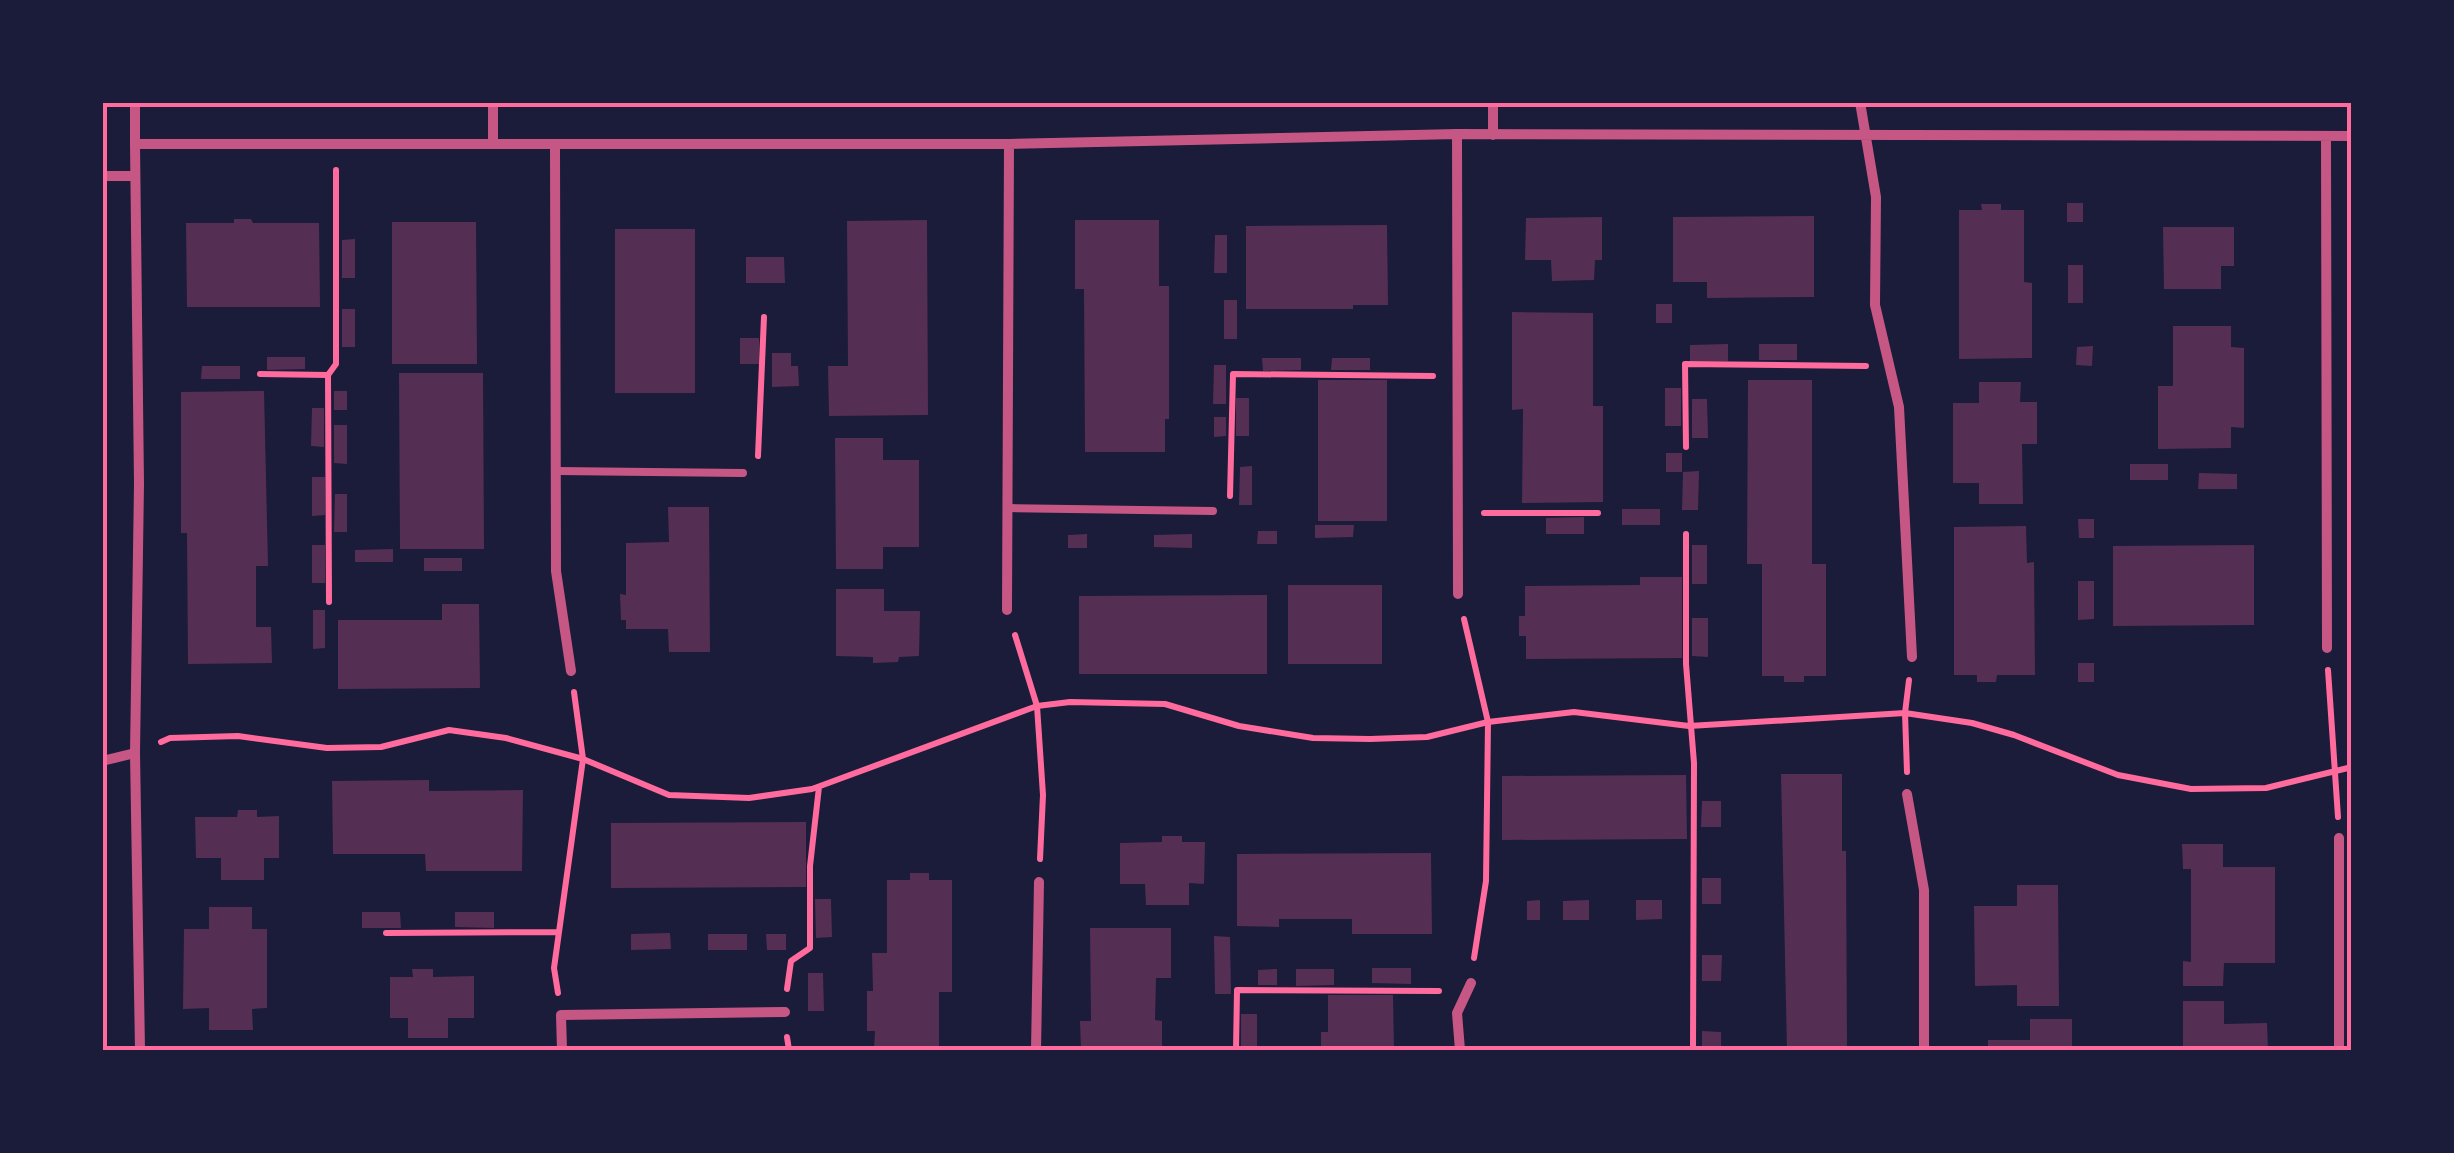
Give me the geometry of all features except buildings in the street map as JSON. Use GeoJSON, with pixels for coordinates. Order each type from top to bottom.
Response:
{"type":"FeatureCollection","features":[{"type":"Feature","properties":{"kind":"street"},"geometry":{"type":"LineString","coordinates":[[135,102],[139,484],[135,753],[140,1050]]}},
{"type":"Feature","properties":{"kind":"street"},"geometry":{"type":"LineString","coordinates":[[492,144],[493,102]]}},
{"type":"Feature","properties":{"kind":"street"},"geometry":{"type":"LineString","coordinates":[[1493,102],[1493,135]]}},
{"type":"Feature","properties":{"kind":"street"},"geometry":{"type":"LineString","coordinates":[[1860,102],[1876,197],[1875,305],[1900,407],[1912,656]]}},
{"type":"Feature","properties":{"kind":"street"},"geometry":{"type":"LineString","coordinates":[[135,144],[1008,144],[1456,134],[2352,136]]}},
{"type":"Feature","properties":{"kind":"street"},"geometry":{"type":"LineString","coordinates":[[1456,134],[1458,594]]}},
{"type":"Feature","properties":{"kind":"street"},"geometry":{"type":"LineString","coordinates":[[2326,136],[2327,648]]}},
{"type":"Feature","properties":{"kind":"street"},"geometry":{"type":"LineString","coordinates":[[1007,610],[1008,144]]}},
{"type":"Feature","properties":{"kind":"street"},"geometry":{"type":"LineString","coordinates":[[554,146],[556,571],[571,671]]}},
{"type":"Feature","properties":{"kind":"street"},"geometry":{"type":"LineString","coordinates":[[102,176],[133,176]]}},
{"type":"Feature","properties":{"kind":"street"},"geometry":{"type":"LineString","coordinates":[[102,761],[135,753]]}},
{"type":"Feature","properties":{"kind":"street"},"geometry":{"type":"LineString","coordinates":[[1907,794],[1924,890],[1924,1050]]}},
{"type":"Feature","properties":{"kind":"street"},"geometry":{"type":"LineString","coordinates":[[2339,838],[2339,1050]]}},
{"type":"Feature","properties":{"kind":"street"},"geometry":{"type":"LineString","coordinates":[[1036,1050],[1038,882]]}},
{"type":"Feature","properties":{"kind":"street"},"geometry":{"type":"LineString","coordinates":[[1460,1050],[1457,1013],[1470,982]]}},
{"type":"Feature","properties":{"kind":"street"},"geometry":{"type":"LineString","coordinates":[[562,1050],[561,1015],[785,1012]]}},
{"type":"Feature","properties":{"kind":"lane"},"geometry":{"type":"LineString","coordinates":[[558,472],[743,473]]}},
{"type":"Feature","properties":{"kind":"lane"},"geometry":{"type":"LineString","coordinates":[[1008,508],[1213,510]]}},
{"type":"Feature","properties":{"kind":"path"},"geometry":{"type":"LineString","coordinates":[[330,602],[328,374],[336,364],[336,142]]}},
{"type":"Feature","properties":{"kind":"path"},"geometry":{"type":"LineString","coordinates":[[743,473],[757,473],[764,318]]}},
{"type":"Feature","properties":{"kind":"path"},"geometry":{"type":"LineString","coordinates":[[1686,447],[1685,364],[1890,367]]}},
{"type":"Feature","properties":{"kind":"path"},"geometry":{"type":"LineString","coordinates":[[260,374],[328,374]]}},
{"type":"Feature","properties":{"kind":"path"},"geometry":{"type":"LineString","coordinates":[[1213,510],[1230,510],[1232,374],[1458,376]]}},
{"type":"Feature","properties":{"kind":"path"},"geometry":{"type":"LineString","coordinates":[[1458,514],[1598,513]]}},
{"type":"Feature","properties":{"kind":"path"},"geometry":{"type":"LineString","coordinates":[[1686,534],[1689,726],[1694,763],[1694,1050]]}},
{"type":"Feature","properties":{"kind":"path"},"geometry":{"type":"LineString","coordinates":[[1236,1050],[1236,990],[1432,993],[1470,982],[1486,881],[1488,722],[1458,594]]}},
{"type":"Feature","properties":{"kind":"path"},"geometry":{"type":"LineString","coordinates":[[1007,610],[1037,706],[1043,795],[1038,882]]}},
{"type":"Feature","properties":{"kind":"path"},"geometry":{"type":"LineString","coordinates":[[2327,648],[2339,838]]}},
{"type":"Feature","properties":{"kind":"path"},"geometry":{"type":"LineString","coordinates":[[1907,794],[1905,713],[1912,656]]}},
{"type":"Feature","properties":{"kind":"path"},"geometry":{"type":"LineString","coordinates":[[561,1015],[554,968],[584,760],[571,671]]}},
{"type":"Feature","properties":{"kind":"path"},"geometry":{"type":"LineString","coordinates":[[135,753],[170,738],[238,736],[326,748],[381,746],[449,730],[506,738],[584,760],[669,795],[749,798],[819,786],[1037,706],[1070,702],[1165,704],[1239,726],[1313,738],[1426,737],[1488,722],[1574,712],[1689,726],[1905,713],[1972,723],[2118,776],[2191,790],[2266,788],[2352,767]]}},
{"type":"Feature","properties":{"kind":"path"},"geometry":{"type":"LineString","coordinates":[[789,1050],[785,1012],[791,961],[810,948],[810,866],[819,786]]}},
{"type":"Feature","properties":{"kind":"path"},"geometry":{"type":"LineString","coordinates":[[386,933],[559,932]]}}]}
